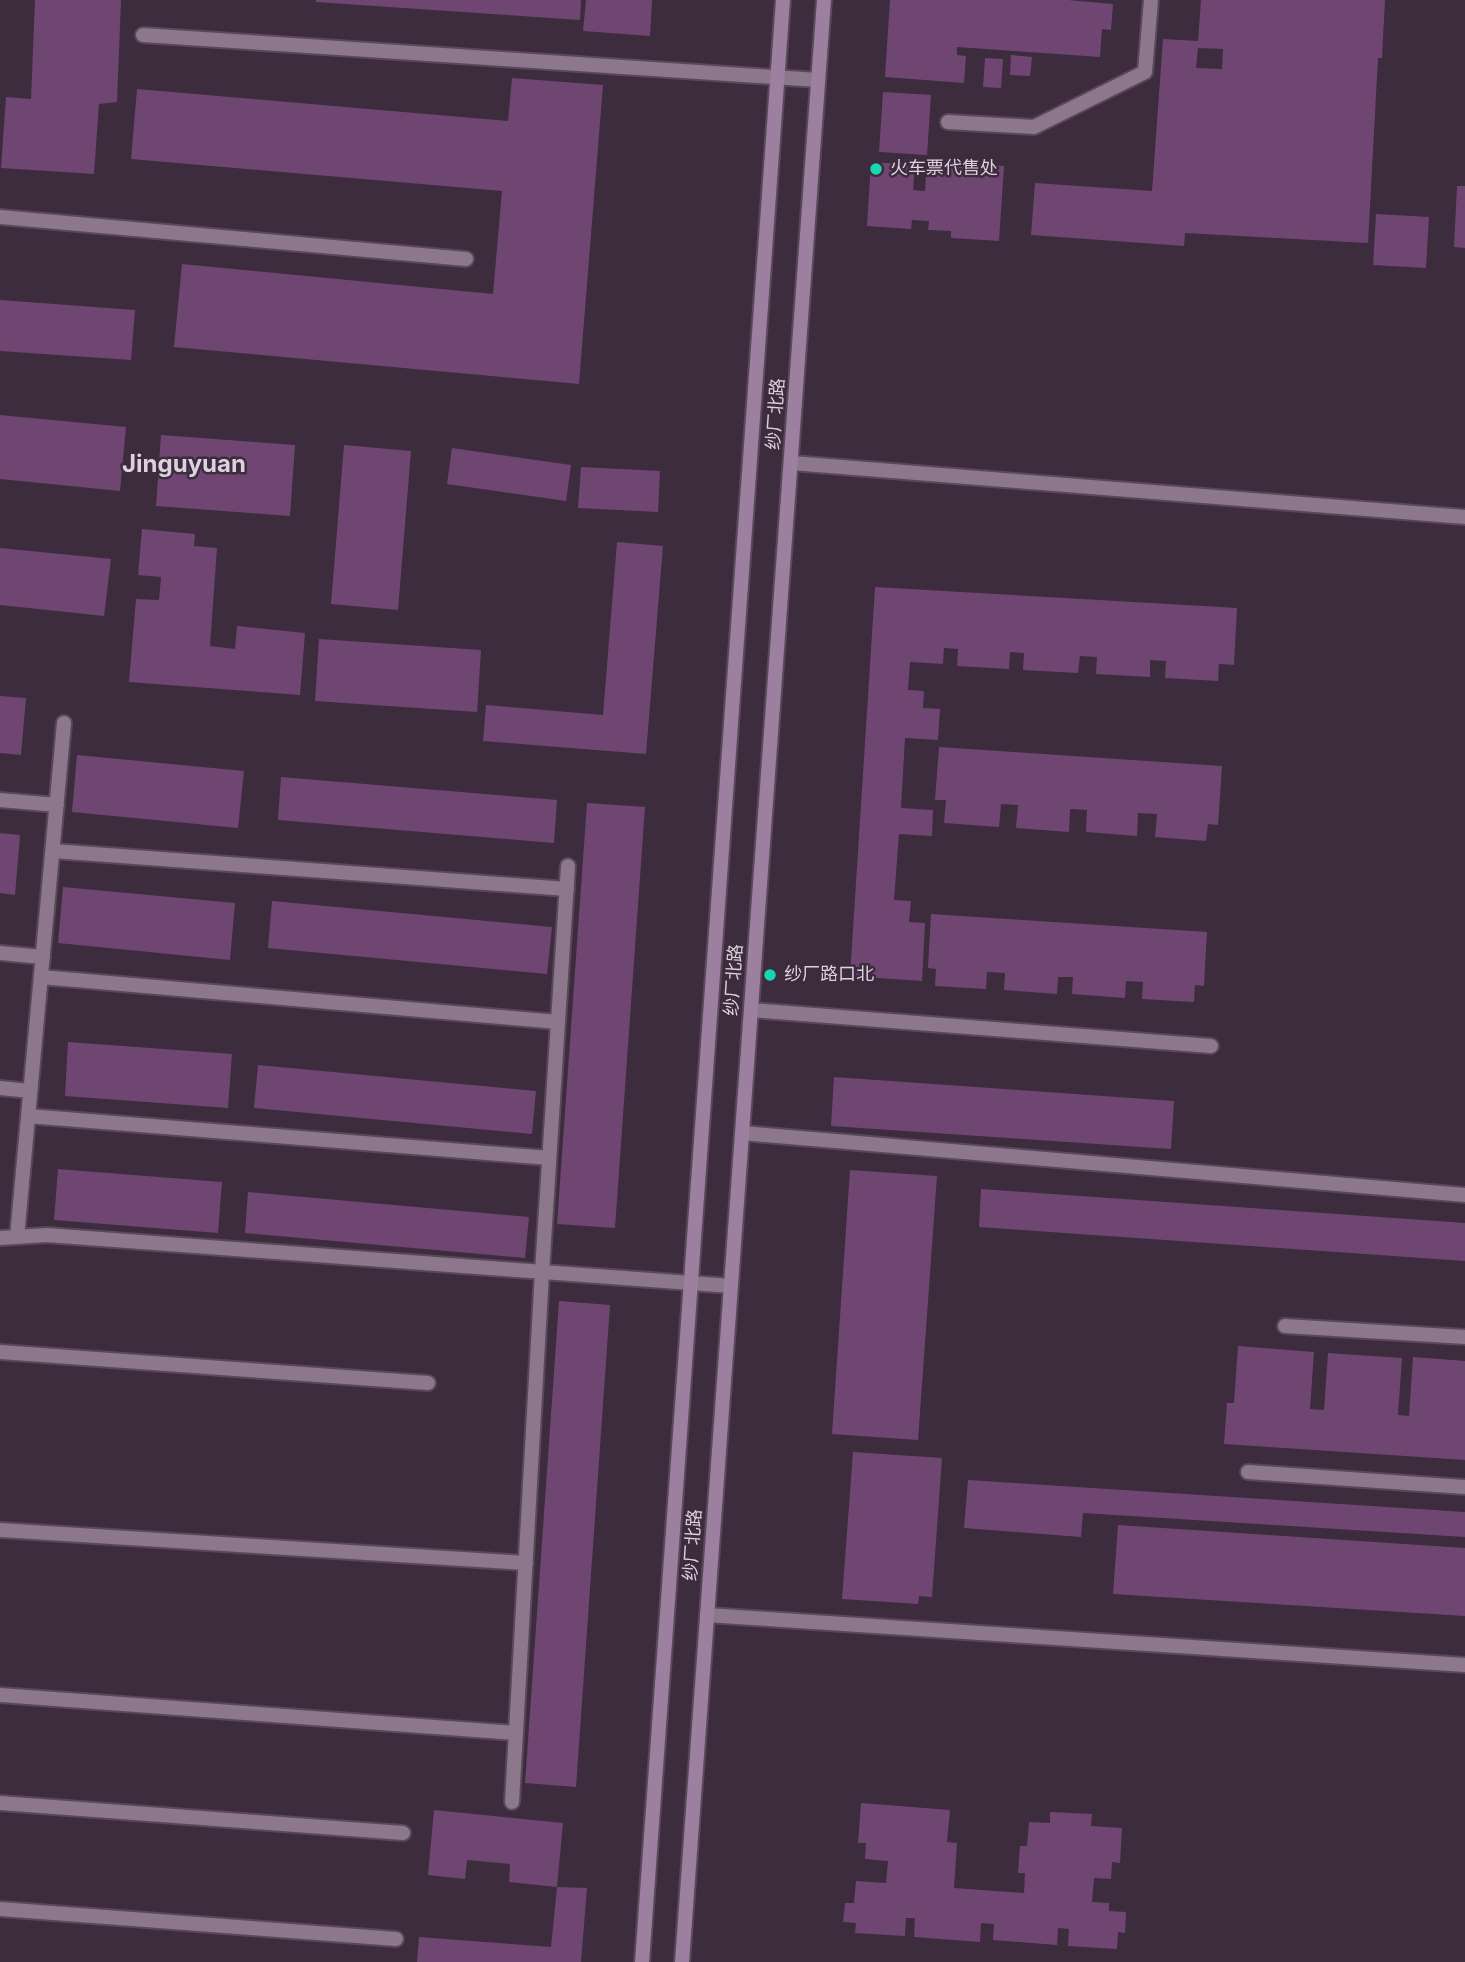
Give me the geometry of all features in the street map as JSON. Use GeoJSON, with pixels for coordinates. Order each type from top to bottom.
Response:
{"type":"FeatureCollection","features":[{"type":"Feature","properties":{"kind":"main road","name":"纱厂北路"},"geometry":{"type":"LineString","coordinates":[[642,1962],[783,0]]}},
{"type":"Feature","properties":{"kind":"main road","name":"纱厂北路"},"geometry":{"type":"LineString","coordinates":[[682,1962],[824,0]]}},
{"type":"Feature","properties":{"kind":"lane"},"geometry":{"type":"LineString","coordinates":[[948,122],[1034,127],[1145,72],[1151,0]]}},
{"type":"Feature","properties":{"kind":"lane"},"geometry":{"type":"LineString","coordinates":[[143,35],[818,80]]}},
{"type":"Feature","properties":{"kind":"lane"},"geometry":{"type":"LineString","coordinates":[[0,217],[466,259]]}},
{"type":"Feature","properties":{"kind":"lane"},"geometry":{"type":"LineString","coordinates":[[792,463],[1465,517]]}},
{"type":"Feature","properties":{"kind":"lane"},"geometry":{"type":"LineString","coordinates":[[16,1237],[64,723]]}},
{"type":"Feature","properties":{"kind":"lane"},"geometry":{"type":"LineString","coordinates":[[0,800],[57,805]]}},
{"type":"Feature","properties":{"kind":"lane"},"geometry":{"type":"LineString","coordinates":[[53,850],[567,889]]}},
{"type":"Feature","properties":{"kind":"lane"},"geometry":{"type":"LineString","coordinates":[[512,1802],[568,866]]}},
{"type":"Feature","properties":{"kind":"lane"},"geometry":{"type":"LineString","coordinates":[[0,953],[43,957]]}},
{"type":"Feature","properties":{"kind":"lane"},"geometry":{"type":"LineString","coordinates":[[41,977],[558,1022]]}},
{"type":"Feature","properties":{"kind":"lane"},"geometry":{"type":"LineString","coordinates":[[751,1010],[1211,1046]]}},
{"type":"Feature","properties":{"kind":"lane"},"geometry":{"type":"LineString","coordinates":[[0,1088],[30,1091]]}},
{"type":"Feature","properties":{"kind":"lane"},"geometry":{"type":"LineString","coordinates":[[28,1116],[549,1158]]}},
{"type":"Feature","properties":{"kind":"lane"},"geometry":{"type":"LineString","coordinates":[[742,1133],[1465,1195]]}},
{"type":"Feature","properties":{"kind":"lane"},"geometry":{"type":"LineString","coordinates":[[0,1238],[47,1235],[731,1286]]}},
{"type":"Feature","properties":{"kind":"lane"},"geometry":{"type":"LineString","coordinates":[[1285,1326],[1465,1337]]}},
{"type":"Feature","properties":{"kind":"lane"},"geometry":{"type":"LineString","coordinates":[[0,1352],[428,1383]]}},
{"type":"Feature","properties":{"kind":"lane"},"geometry":{"type":"LineString","coordinates":[[1248,1472],[1465,1487]]}},
{"type":"Feature","properties":{"kind":"lane"},"geometry":{"type":"LineString","coordinates":[[0,1530],[526,1563]]}},
{"type":"Feature","properties":{"kind":"lane"},"geometry":{"type":"LineString","coordinates":[[707,1615],[1465,1665]]}},
{"type":"Feature","properties":{"kind":"lane"},"geometry":{"type":"LineString","coordinates":[[0,1695],[516,1733]]}},
{"type":"Feature","properties":{"kind":"lane"},"geometry":{"type":"LineString","coordinates":[[0,1803],[403,1833]]}},
{"type":"Feature","properties":{"kind":"lane"},"geometry":{"type":"LineString","coordinates":[[0,1909],[396,1939]]}},
{"type":"Feature","properties":{"kind":"building"},"geometry":{"type":"Polygon","coordinates":[[[35,0],[121,0],[117,102],[99,104],[94,174],[1,168],[6,97],[31,99],[35,0]]]}},
{"type":"Feature","properties":{"kind":"building"},"geometry":{"type":"Polygon","coordinates":[[[316,0],[581,0],[580,20],[316,0]]]}},
{"type":"Feature","properties":{"kind":"building"},"geometry":{"type":"Polygon","coordinates":[[[586,0],[652,0],[650,36],[583,31],[586,0]]]}},
{"type":"Feature","properties":{"kind":"building"},"geometry":{"type":"Polygon","coordinates":[[[890,0],[1068,0],[1113,4],[1111,30],[1102,29],[1100,57],[957,47],[957,55],[966,56],[964,83],[885,77],[890,0]]]}},
{"type":"Feature","properties":{"kind":"building"},"geometry":{"type":"Polygon","coordinates":[[[1201,0],[1385,0],[1382,58],[1378,58],[1368,243],[1185,233],[1184,246],[1031,235],[1035,183],[1152,191],[1163,39],[1198,41],[1201,0]],[[1198,48],[1196,68],[1222,69],[1223,49],[1198,48]]]}},
{"type":"Feature","properties":{"kind":"building"},"geometry":{"type":"Polygon","coordinates":[[[1011,55],[1032,57],[1030,76],[1010,75],[1011,55]]]}},
{"type":"Feature","properties":{"kind":"building"},"geometry":{"type":"Polygon","coordinates":[[[985,58],[1003,59],[1001,88],[983,87],[985,58]]]}},
{"type":"Feature","properties":{"kind":"building"},"geometry":{"type":"Polygon","coordinates":[[[512,78],[603,85],[579,384],[174,347],[182,264],[493,294],[502,191],[131,159],[137,89],[508,121],[512,78]]]}},
{"type":"Feature","properties":{"kind":"building"},"geometry":{"type":"Polygon","coordinates":[[[883,92],[931,95],[927,155],[879,152],[883,92]]]}},
{"type":"Feature","properties":{"kind":"building"},"geometry":{"type":"Polygon","coordinates":[[[927,161],[1004,166],[999,241],[951,238],[951,231],[928,230],[929,221],[912,220],[911,229],[867,226],[871,162],[915,165],[913,190],[925,191],[927,161]]]}},
{"type":"Feature","properties":{"kind":"building"},"geometry":{"type":"Polygon","coordinates":[[[1457,186],[1465,186],[1465,248],[1454,247],[1457,186]]]}},
{"type":"Feature","properties":{"kind":"building"},"geometry":{"type":"Polygon","coordinates":[[[1376,214],[1429,217],[1426,268],[1373,265],[1376,214]]]}},
{"type":"Feature","properties":{"kind":"building"},"geometry":{"type":"Polygon","coordinates":[[[0,300],[135,310],[131,360],[0,351],[0,300]]]}},
{"type":"Feature","properties":{"kind":"building"},"geometry":{"type":"Polygon","coordinates":[[[0,415],[126,427],[120,491],[0,479],[0,415]]]}},
{"type":"Feature","properties":{"kind":"building"},"geometry":{"type":"Polygon","coordinates":[[[161,435],[295,445],[290,516],[156,506],[161,435]]]}},
{"type":"Feature","properties":{"kind":"building"},"geometry":{"type":"Polygon","coordinates":[[[344,445],[411,451],[398,610],[331,604],[344,445]]]}},
{"type":"Feature","properties":{"kind":"building"},"geometry":{"type":"Polygon","coordinates":[[[452,448],[571,465],[566,501],[447,484],[452,448]]]}},
{"type":"Feature","properties":{"kind":"building"},"geometry":{"type":"Polygon","coordinates":[[[581,467],[660,471],[658,512],[578,508],[581,467]]]}},
{"type":"Feature","properties":{"kind":"building"},"geometry":{"type":"Polygon","coordinates":[[[142,529],[195,534],[194,546],[217,548],[210,646],[235,649],[237,626],[305,633],[300,695],[129,682],[136,599],[159,600],[161,577],[138,575],[142,529]]]}},
{"type":"Feature","properties":{"kind":"building"},"geometry":{"type":"Polygon","coordinates":[[[617,542],[663,546],[646,754],[483,741],[486,705],[603,715],[617,542]]]}},
{"type":"Feature","properties":{"kind":"building"},"geometry":{"type":"Polygon","coordinates":[[[0,548],[111,559],[104,616],[0,605],[0,548]]]}},
{"type":"Feature","properties":{"kind":"building"},"geometry":{"type":"Polygon","coordinates":[[[875,587],[1237,608],[1234,665],[1219,664],[1218,681],[1165,678],[1166,661],[1150,660],[1150,677],[1096,674],[1097,657],[1080,656],[1078,673],[1023,670],[1024,653],[1010,652],[1009,669],[957,666],[958,649],[944,648],[943,664],[910,662],[908,690],[924,691],[923,708],[940,709],[938,740],[905,738],[901,808],[933,810],[932,836],[899,834],[894,900],[911,901],[909,922],[925,923],[922,981],[850,976],[875,587]]]}},
{"type":"Feature","properties":{"kind":"building"},"geometry":{"type":"Polygon","coordinates":[[[319,639],[481,650],[477,712],[315,701],[319,639]]]}},
{"type":"Feature","properties":{"kind":"building"},"geometry":{"type":"Polygon","coordinates":[[[0,696],[26,698],[21,755],[0,753],[0,696]]]}},
{"type":"Feature","properties":{"kind":"building"},"geometry":{"type":"Polygon","coordinates":[[[939,747],[1222,766],[1218,825],[1208,824],[1206,841],[1155,837],[1157,814],[1138,813],[1137,836],[1086,832],[1087,810],[1070,809],[1069,832],[1016,828],[1018,805],[1001,804],[999,827],[944,823],[946,800],[935,800],[939,747]]]}},
{"type":"Feature","properties":{"kind":"building"},"geometry":{"type":"Polygon","coordinates":[[[77,755],[244,771],[238,828],[72,812],[77,755]]]}},
{"type":"Feature","properties":{"kind":"building"},"geometry":{"type":"Polygon","coordinates":[[[281,777],[557,800],[554,843],[278,820],[281,777]]]}},
{"type":"Feature","properties":{"kind":"building"},"geometry":{"type":"Polygon","coordinates":[[[587,803],[645,807],[615,1228],[557,1224],[587,803]]]}},
{"type":"Feature","properties":{"kind":"building"},"geometry":{"type":"Polygon","coordinates":[[[0,833],[20,835],[15,895],[0,893],[0,833]]]}},
{"type":"Feature","properties":{"kind":"building"},"geometry":{"type":"Polygon","coordinates":[[[63,887],[235,903],[230,960],[58,943],[63,887]]]}},
{"type":"Feature","properties":{"kind":"building"},"geometry":{"type":"Polygon","coordinates":[[[272,901],[552,927],[547,974],[268,948],[272,901]]]}},
{"type":"Feature","properties":{"kind":"building"},"geometry":{"type":"Polygon","coordinates":[[[931,914],[1207,932],[1204,986],[1195,985],[1194,1002],[1142,999],[1143,982],[1126,981],[1125,998],[1072,994],[1073,977],[1058,977],[1057,994],[1004,990],[1005,973],[987,972],[986,989],[935,986],[936,969],[928,968],[931,914]]]}},
{"type":"Feature","properties":{"kind":"building"},"geometry":{"type":"Polygon","coordinates":[[[68,1042],[232,1054],[228,1108],[65,1096],[68,1042]]]}},
{"type":"Feature","properties":{"kind":"building"},"geometry":{"type":"Polygon","coordinates":[[[258,1065],[536,1091],[532,1134],[254,1108],[258,1065]]]}},
{"type":"Feature","properties":{"kind":"building"},"geometry":{"type":"Polygon","coordinates":[[[834,1077],[1174,1101],[1171,1149],[831,1126],[834,1077]]]}},
{"type":"Feature","properties":{"kind":"building"},"geometry":{"type":"Polygon","coordinates":[[[58,1169],[222,1182],[218,1233],[54,1220],[58,1169]]]}},
{"type":"Feature","properties":{"kind":"building"},"geometry":{"type":"Polygon","coordinates":[[[850,1170],[937,1176],[918,1440],[832,1434],[850,1170]]]}},
{"type":"Feature","properties":{"kind":"building"},"geometry":{"type":"Polygon","coordinates":[[[981,1189],[1465,1223],[1465,1261],[979,1227],[981,1189]]]}},
{"type":"Feature","properties":{"kind":"building"},"geometry":{"type":"Polygon","coordinates":[[[248,1192],[529,1217],[525,1258],[245,1233],[248,1192]]]}},
{"type":"Feature","properties":{"kind":"building"},"geometry":{"type":"Polygon","coordinates":[[[559,1301],[610,1305],[576,1787],[525,1783],[559,1301]]]}},
{"type":"Feature","properties":{"kind":"building"},"geometry":{"type":"Polygon","coordinates":[[[1238,1346],[1314,1352],[1310,1409],[1324,1410],[1328,1353],[1402,1358],[1398,1415],[1409,1416],[1413,1357],[1465,1361],[1465,1460],[1224,1444],[1227,1403],[1234,1403],[1238,1346]]]}},
{"type":"Feature","properties":{"kind":"building"},"geometry":{"type":"Polygon","coordinates":[[[853,1452],[942,1458],[932,1597],[919,1596],[918,1604],[842,1599],[853,1452]]]}},
{"type":"Feature","properties":{"kind":"building"},"geometry":{"type":"Polygon","coordinates":[[[968,1480],[1465,1512],[1465,1537],[1083,1513],[1081,1537],[964,1528],[968,1480]]]}},
{"type":"Feature","properties":{"kind":"building"},"geometry":{"type":"Polygon","coordinates":[[[1118,1525],[1465,1548],[1465,1616],[1113,1594],[1118,1525]]]}},
{"type":"Feature","properties":{"kind":"building"},"geometry":{"type":"Polygon","coordinates":[[[861,1803],[950,1810],[947,1842],[957,1843],[954,1888],[1024,1893],[1025,1873],[1018,1873],[1020,1846],[1027,1846],[1029,1822],[1050,1823],[1050,1812],[1092,1814],[1091,1826],[1122,1828],[1120,1863],[1112,1862],[1111,1879],[1094,1878],[1092,1902],[1109,1903],[1109,1911],[1126,1912],[1125,1933],[1118,1932],[1117,1949],[1068,1946],[1069,1929],[1058,1928],[1057,1945],[993,1940],[994,1924],[981,1923],[980,1942],[914,1937],[915,1918],[906,1918],[905,1936],[855,1933],[856,1923],[843,1922],[845,1903],[854,1903],[856,1881],[886,1883],[888,1861],[865,1859],[866,1843],[858,1843],[861,1803]]]}},
{"type":"Feature","properties":{"kind":"building"},"geometry":{"type":"Polygon","coordinates":[[[434,1810],[563,1823],[557,1887],[509,1882],[510,1864],[467,1860],[465,1879],[428,1875],[434,1810]]]}},
{"type":"Feature","properties":{"kind":"building"},"geometry":{"type":"Polygon","coordinates":[[[557,1887],[587,1888],[581,1962],[417,1962],[419,1937],[551,1947],[557,1887]]]}},
{"type":"Feature","properties":{"kind":"place","name":"火车票代售处"},"geometry":{"type":"Point","coordinates":[876,169]}},
{"type":"Feature","properties":{"kind":"place","name":"纱厂路口北"},"geometry":{"type":"Point","coordinates":[770,975]}},
{"type":"Feature","properties":{"kind":"district","name":"Jinguyuan"},"geometry":{"type":"Point","coordinates":[184,465]}}]}
